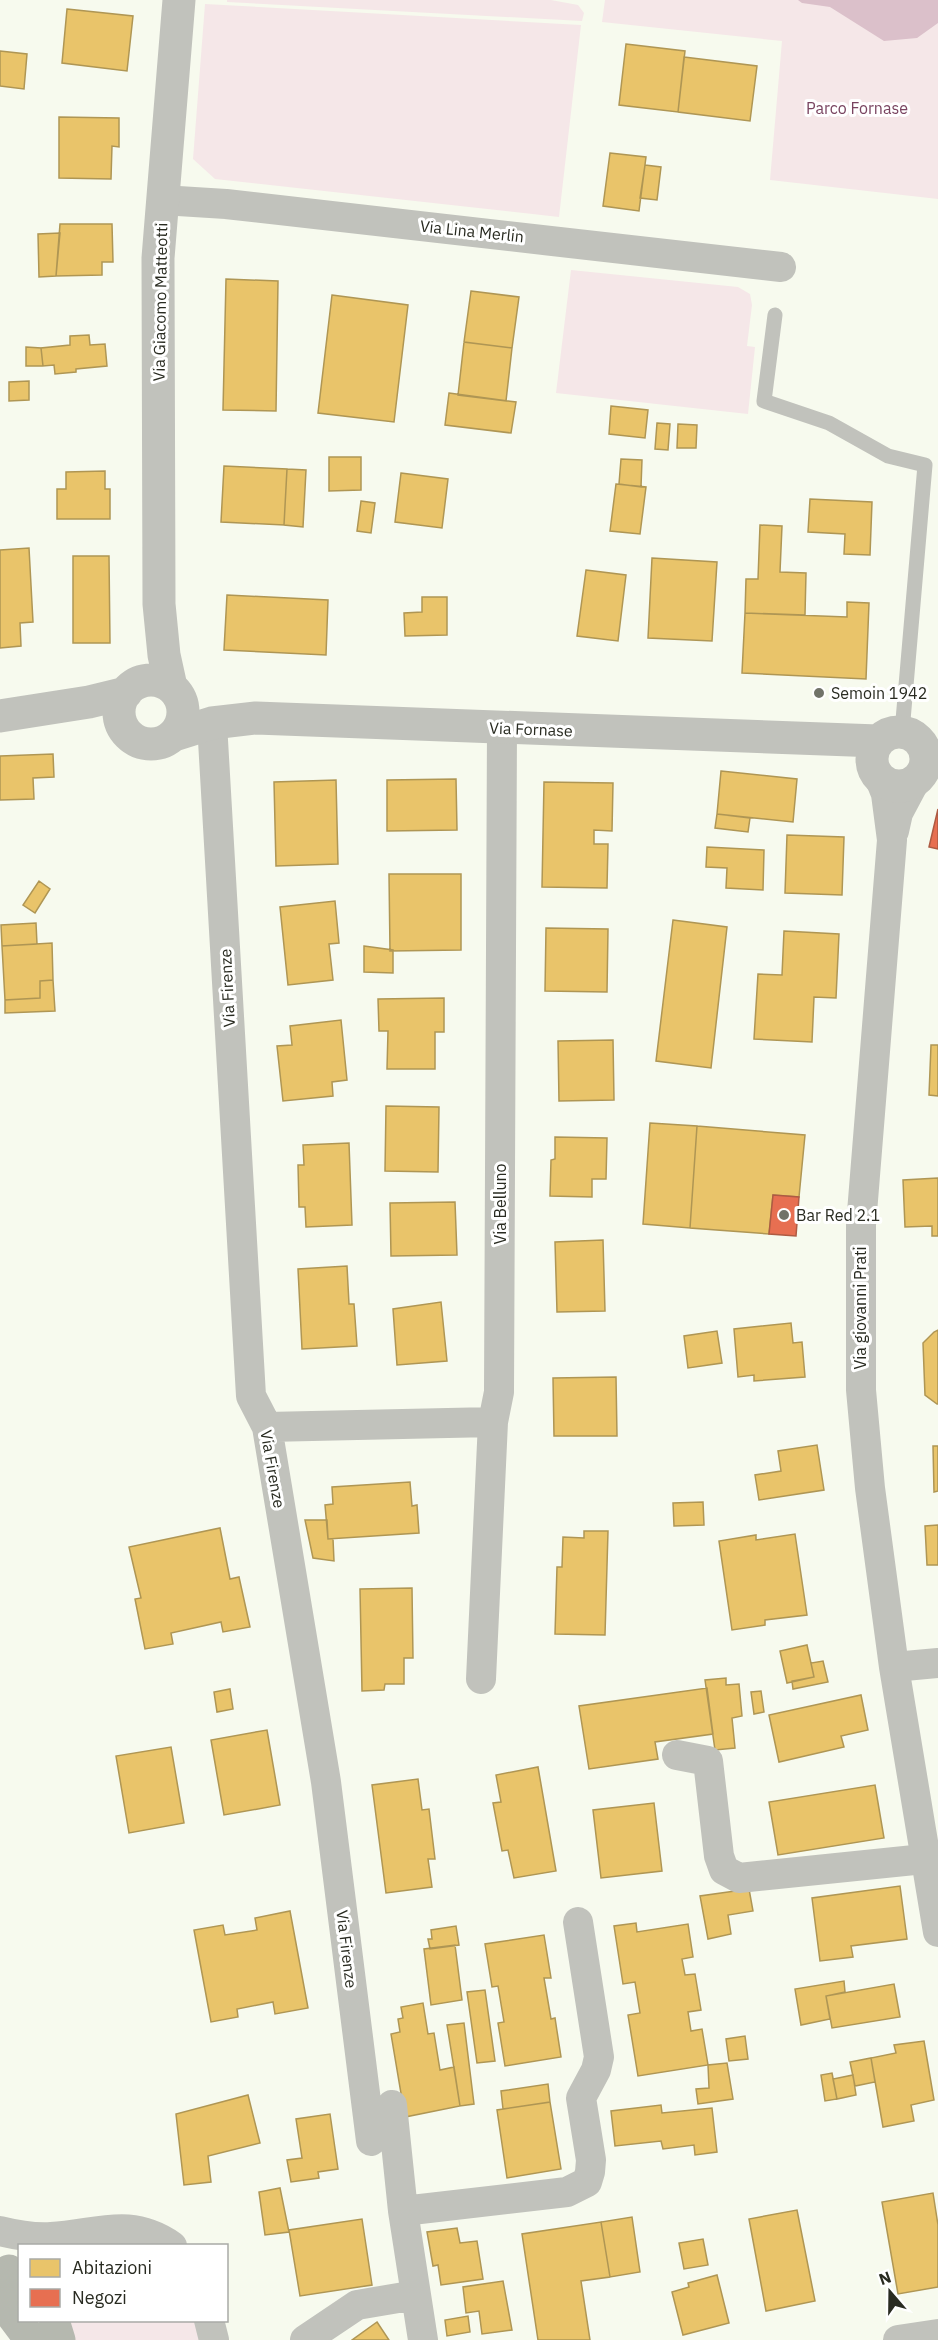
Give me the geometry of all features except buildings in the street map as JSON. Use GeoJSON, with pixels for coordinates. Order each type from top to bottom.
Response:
{"type":"FeatureCollection","features":[{"type":"Feature","properties":{"kind":"main road"},"geometry":{"type":"LineString","coordinates":[[8,2283],[18,2295]]}},
{"type":"Feature","properties":{"kind":"street","name":"Via Giacomo Matteotti"},"geometry":{"type":"LineString","coordinates":[[175,691],[164,655],[159,604],[158,269],[179,0]]}},
{"type":"Feature","properties":{"kind":"street","name":"Via Lina Merlin"},"geometry":{"type":"LineString","coordinates":[[162,200],[216,203],[781,267]]}},
{"type":"Feature","properties":{"kind":"street","name":"Via Giacomo Matteotti"},"geometry":{"type":"LineString","coordinates":[[129,689],[144,666],[159,604]]}},
{"type":"Feature","properties":{"kind":"street","name":"Via Fornase"},"geometry":{"type":"LineString","coordinates":[[10,715],[89,702],[151,680],[162,682],[198,703],[256,718]]}},
{"type":"Feature","properties":{"kind":"street"},"geometry":{"type":"LineString","coordinates":[[126,732],[119,712],[129,689]]}},
{"type":"Feature","properties":{"kind":"street"},"geometry":{"type":"LineString","coordinates":[[174,735],[184,715],[183,704],[175,691]]}},
{"type":"Feature","properties":{"kind":"street","name":"Via Fornase"},"geometry":{"type":"LineString","coordinates":[[10,715],[105,726],[126,732],[134,739],[144,743],[155,744],[166,741],[174,735],[212,723],[256,718],[756,735],[805,739],[908,762]]}},
{"type":"Feature","properties":{"kind":"street","name":"Via Firenze"},"geometry":{"type":"LineString","coordinates":[[212,723],[251,1396],[267,1427],[326,1782],[371,2140]]}},
{"type":"Feature","properties":{"kind":"street","name":"Via Belluno"},"geometry":{"type":"LineString","coordinates":[[481,1679],[493,1422],[499,1392],[502,728]]}},
{"type":"Feature","properties":{"kind":"street","name":"Via giovanni Prati"},"geometry":{"type":"LineString","coordinates":[[908,762],[886,794],[891,840],[861,1225],[859,1330],[861,1390],[870,1488],[894,1667],[924,1859],[938,1932]]}},
{"type":"Feature","properties":{"kind":"street"},"geometry":{"type":"LineString","coordinates":[[267,1427],[493,1422]]}},
{"type":"Feature","properties":{"kind":"street"},"geometry":{"type":"LineString","coordinates":[[894,1667],[938,1663]]}},
{"type":"Feature","properties":{"kind":"street"},"geometry":{"type":"LineString","coordinates":[[677,1755],[708,1761],[719,1856],[724,1870],[740,1878],[924,1859]]}},
{"type":"Feature","properties":{"kind":"street"},"geometry":{"type":"LineString","coordinates":[[404,2211],[567,2192],[587,2182],[591,2160],[581,2098],[596,2070],[599,2057],[578,1922]]}},
{"type":"Feature","properties":{"kind":"street"},"geometry":{"type":"LineString","coordinates":[[392,2105],[404,2211],[423,2340]]}},
{"type":"Feature","properties":{"kind":"street"},"geometry":{"type":"LineString","coordinates":[[0,2230],[44,2241],[140,2231],[162,2238],[170,2244]]}},
{"type":"Feature","properties":{"kind":"street"},"geometry":{"type":"LineString","coordinates":[[305,2340],[357,2305],[416,2295]]}},
{"type":"Feature","properties":{"kind":"street"},"geometry":{"type":"LineString","coordinates":[[210,2322],[214,2340]]}},
{"type":"Feature","properties":{"kind":"street"},"geometry":{"type":"LineString","coordinates":[[898,2340],[938,2334]]}},
{"type":"Feature","properties":{"kind":"lane"},"geometry":{"type":"LineString","coordinates":[[775,315],[764,401],[829,423],[888,456],[926,465],[908,762]]}},
{"type":"Feature","properties":{"kind":"green space"},"geometry":{"type":"Polygon","coordinates":[[[227,0],[551,0],[578,5],[584,13],[582,21],[227,2],[227,0]]]}},
{"type":"Feature","properties":{"kind":"green space","name":"Parco Fornase"},"geometry":{"type":"Polygon","coordinates":[[[605,0],[938,0],[938,199],[770,180],[782,41],[602,22],[605,0]]]}},
{"type":"Feature","properties":{"kind":"green space"},"geometry":{"type":"Polygon","coordinates":[[[205,4],[581,25],[559,217],[215,179],[193,159],[205,4]]]}},
{"type":"Feature","properties":{"kind":"green space"},"geometry":{"type":"Polygon","coordinates":[[[571,270],[738,287],[750,294],[752,305],[747,346],[755,347],[748,414],[556,393],[571,270]]]}},
{"type":"Feature","properties":{"kind":"green space"},"geometry":{"type":"Polygon","coordinates":[[[66,2322],[195,2322],[200,2340],[71,2340],[66,2322]]]}},
{"type":"Feature","properties":{"kind":"shaded area"},"geometry":{"type":"Polygon","coordinates":[[[798,0],[938,0],[938,23],[917,38],[884,41],[830,7],[802,3],[798,0]]]}},
{"type":"Feature","properties":{"kind":"place","name":"Semoin 1942"},"geometry":{"type":"Point","coordinates":[819,693]}},
{"type":"Feature","properties":{"kind":"place","name":"Bar Red 2.1"},"geometry":{"type":"Point","coordinates":[784,1215]}}]}
